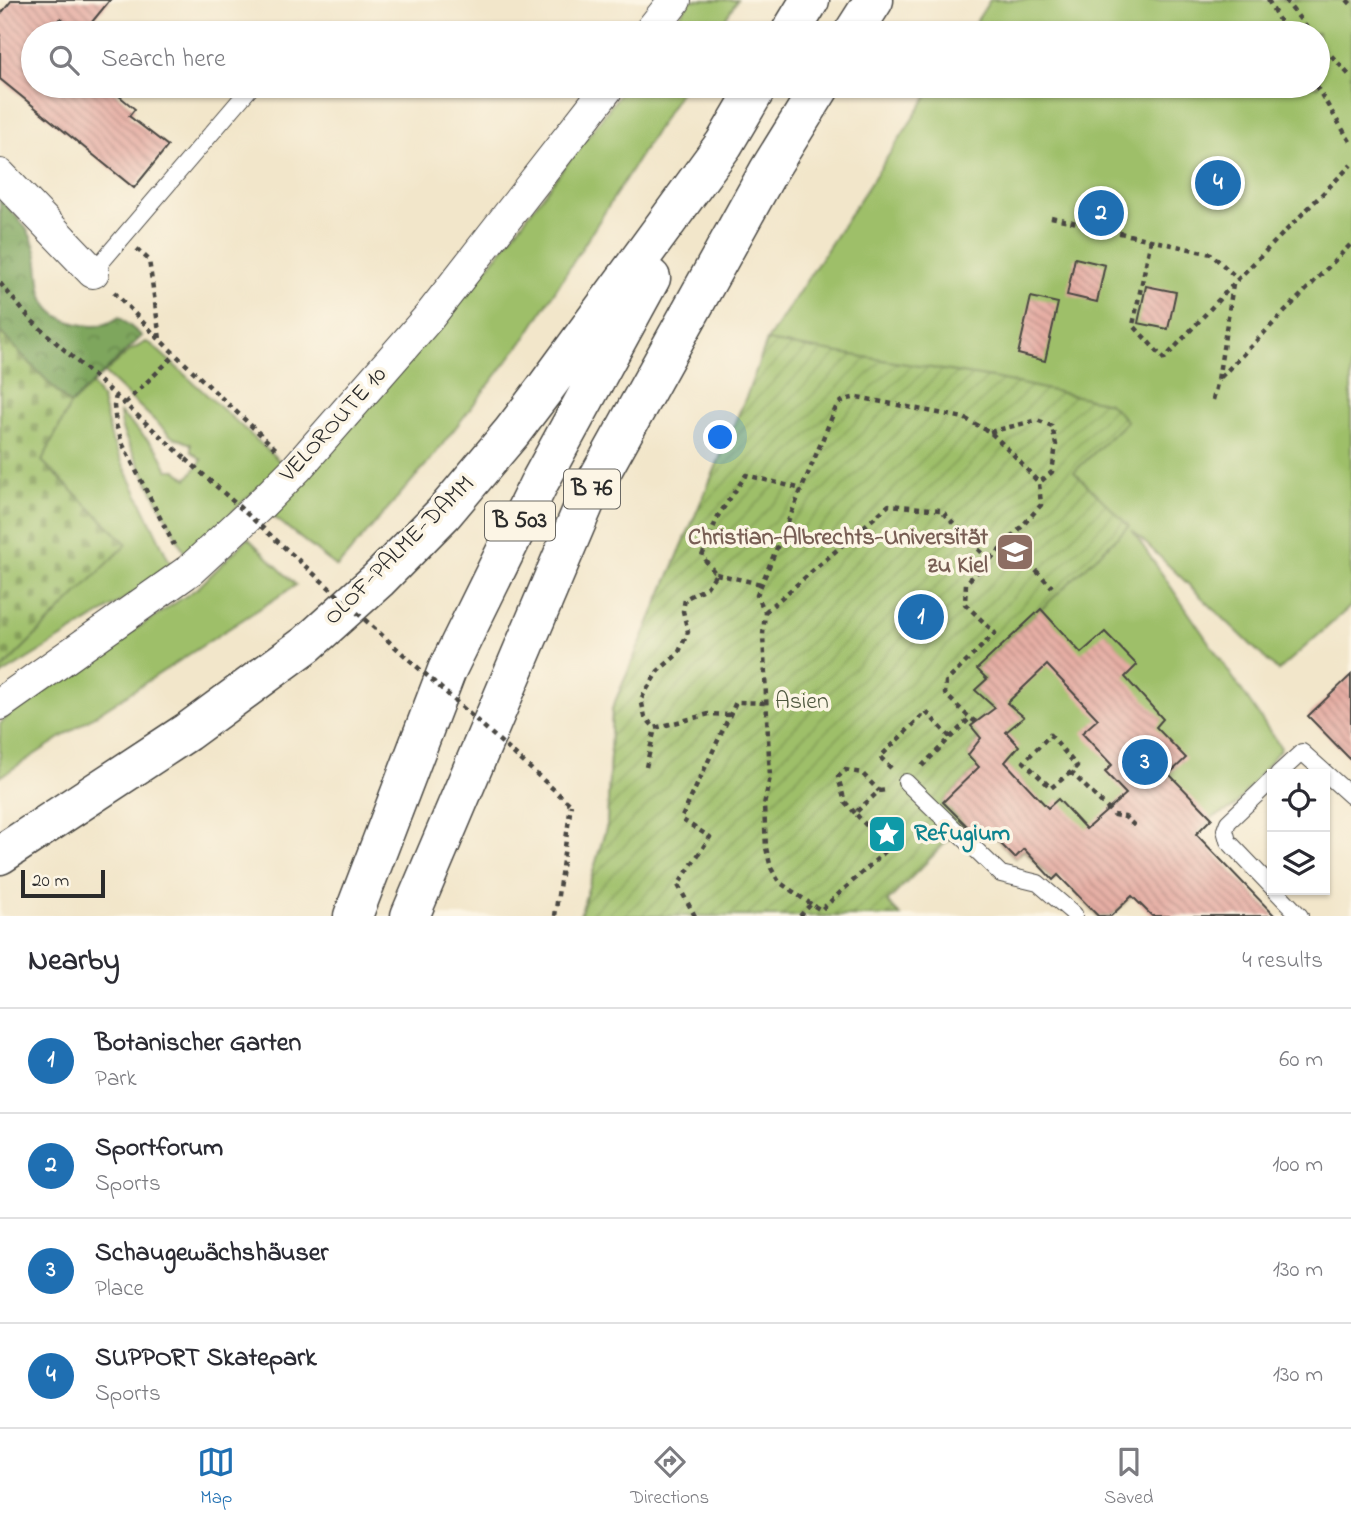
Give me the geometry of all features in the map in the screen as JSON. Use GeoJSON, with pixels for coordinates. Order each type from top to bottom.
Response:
{"type":"FeatureCollection","features":[{"type":"Feature","properties":{"kind":"highway"},"geometry":{"type":"LineString","coordinates":[[797,21],[810,0]]}},
{"type":"Feature","properties":{"kind":"highway"},"geometry":{"type":"LineString","coordinates":[[861,21],[874,0]]}},
{"type":"Feature","properties":{"kind":"highway","name":"OLOF-PALME-DAMM"},"geometry":{"type":"LineString","coordinates":[[0,855],[198,724],[307,644],[378,580],[443,514],[512,432],[723,144],[751,98]]}},
{"type":"Feature","properties":{"kind":"highway","name":"B 76"},"geometry":{"type":"LineString","coordinates":[[410,916],[587,498],[769,170],[814,98]]}},
{"type":"Feature","properties":{"kind":"highway","name":"B 503"},"geometry":{"type":"LineString","coordinates":[[354,916],[447,670],[539,483],[723,144]]}},
{"type":"Feature","properties":{"kind":"street"},"geometry":{"type":"LineString","coordinates":[[658,21],[674,0]]}},
{"type":"Feature","properties":{"kind":"street","name":"VELOROUTE 10"},"geometry":{"type":"LineString","coordinates":[[0,704],[190,570],[258,508],[297,468],[429,317],[600,98]]}},
{"type":"Feature","properties":{"kind":"street"},"geometry":{"type":"LineString","coordinates":[[0,175],[93,272]]}},
{"type":"Feature","properties":{"kind":"lane"},"geometry":{"type":"LineString","coordinates":[[93,272],[242,98]]}},
{"type":"Feature","properties":{"kind":"lane"},"geometry":{"type":"LineString","coordinates":[[1283,769],[1302,752],[1321,769]]}},
{"type":"Feature","properties":{"kind":"lane"},"geometry":{"type":"LineString","coordinates":[[1330,777],[1351,796]]}},
{"type":"Feature","properties":{"kind":"lane"},"geometry":{"type":"LineString","coordinates":[[906,782],[1001,874],[1038,883],[1074,916]]}},
{"type":"Feature","properties":{"kind":"lane"},"geometry":{"type":"LineString","coordinates":[[1267,785],[1228,822],[1224,830],[1228,841],[1267,881]]}},
{"type":"Feature","properties":{"kind":"lane"},"geometry":{"type":"LineString","coordinates":[[1280,895],[1300,916]]}},
{"type":"Feature","properties":{"kind":"path"},"geometry":{"type":"LineString","coordinates":[[1268,0],[1279,21]]}},
{"type":"Feature","properties":{"kind":"path"},"geometry":{"type":"LineString","coordinates":[[1285,0],[1302,21]]}},
{"type":"Feature","properties":{"kind":"path"},"geometry":{"type":"LineString","coordinates":[[1347,0],[1351,4]]}},
{"type":"Feature","properties":{"kind":"path"},"geometry":{"type":"LineString","coordinates":[[1330,54],[1351,77]]}},
{"type":"Feature","properties":{"kind":"path"},"geometry":{"type":"LineString","coordinates":[[1323,98],[1351,143]]}},
{"type":"Feature","properties":{"kind":"path"},"geometry":{"type":"LineString","coordinates":[[1151,240],[1133,325],[1164,359],[1238,279],[1351,165]]}},
{"type":"Feature","properties":{"kind":"path"},"geometry":{"type":"LineString","coordinates":[[1051,217],[1211,254],[1238,279]]}},
{"type":"Feature","properties":{"kind":"path"},"geometry":{"type":"LineString","coordinates":[[1218,380],[1351,244]]}},
{"type":"Feature","properties":{"kind":"path"},"geometry":{"type":"LineString","coordinates":[[93,272],[175,355],[297,468]]}},
{"type":"Feature","properties":{"kind":"path"},"geometry":{"type":"LineString","coordinates":[[151,273],[160,340]]}},
{"type":"Feature","properties":{"kind":"path"},"geometry":{"type":"LineString","coordinates":[[0,283],[32,320],[571,805],[555,916]]}},
{"type":"Feature","properties":{"kind":"path"},"geometry":{"type":"LineString","coordinates":[[1213,400],[1233,285]]}},
{"type":"Feature","properties":{"kind":"path"},"geometry":{"type":"LineString","coordinates":[[125,403],[175,355]]}},
{"type":"Feature","properties":{"kind":"path"},"geometry":{"type":"LineString","coordinates":[[116,395],[116,425],[123,445],[182,561],[190,570]]}},
{"type":"Feature","properties":{"kind":"path"},"geometry":{"type":"LineString","coordinates":[[879,791],[862,773],[845,770],[838,777],[845,802],[888,849],[821,911],[779,882],[771,868],[766,849],[764,805],[770,777],[763,635],[765,612],[757,595],[837,405],[844,400],[857,397],[964,418],[990,432],[1039,483],[1041,505],[966,583],[965,604],[995,633],[946,682],[945,694],[976,722]]}},
{"type":"Feature","properties":{"kind":"path"},"geometry":{"type":"LineString","coordinates":[[990,432],[1037,420],[1052,426],[1056,444],[1052,472],[1039,483]]}},
{"type":"Feature","properties":{"kind":"path"},"geometry":{"type":"LineString","coordinates":[[761,584],[716,574],[702,556],[718,516],[746,475],[802,489]]}},
{"type":"Feature","properties":{"kind":"path"},"geometry":{"type":"LineString","coordinates":[[765,612],[889,505],[941,510],[989,561]]}},
{"type":"Feature","properties":{"kind":"path"},"geometry":{"type":"LineString","coordinates":[[1008,542],[1052,587]]}},
{"type":"Feature","properties":{"kind":"path"},"geometry":{"type":"LineString","coordinates":[[655,728],[645,717],[641,699],[658,671],[678,654],[688,632],[683,611],[685,599],[707,587],[716,574]]}},
{"type":"Feature","properties":{"kind":"path"},"geometry":{"type":"LineString","coordinates":[[695,916],[678,885],[710,836],[681,819],[736,702],[767,703]]}},
{"type":"Feature","properties":{"kind":"path"},"geometry":{"type":"LineString","coordinates":[[906,782],[880,757],[926,712],[950,737]]}},
{"type":"Feature","properties":{"kind":"path"},"geometry":{"type":"LineString","coordinates":[[655,728],[709,713],[729,715]]}},
{"type":"Feature","properties":{"kind":"path"},"geometry":{"type":"LineString","coordinates":[[855,813],[879,791],[899,788],[970,718]]}},
{"type":"Feature","properties":{"kind":"path"},"geometry":{"type":"LineString","coordinates":[[646,767],[655,728]]}},
{"type":"Feature","properties":{"kind":"path"},"geometry":{"type":"LineString","coordinates":[[1050,735],[1077,766],[1070,772],[1051,788],[1024,762],[1050,735]]}},
{"type":"Feature","properties":{"kind":"path"},"geometry":{"type":"LineString","coordinates":[[1070,772],[1114,815],[1125,817],[1135,827]]}},
{"type":"Feature","properties":{"kind":"path"},"geometry":{"type":"LineString","coordinates":[[800,916],[811,904]]}},
{"type":"Feature","properties":{"kind":"green space"},"geometry":{"type":"Polygon","coordinates":[[[691,0],[737,0],[724,21],[675,21],[691,0]]]}},
{"type":"Feature","properties":{"kind":"green space","name":"Christian-Albrechts-Universität zu Kiel"},"geometry":{"type":"Polygon","coordinates":[[[990,0],[1351,0],[1351,606],[1278,671],[1132,530],[1281,748],[1233,808],[1212,818],[1111,916],[1098,916],[1072,889],[1075,885],[1062,871],[1053,880],[1024,850],[1015,858],[986,828],[976,837],[964,824],[887,902],[901,916],[580,916],[607,825],[612,709],[747,395],[767,341],[926,98],[1330,98],[1330,21],[977,21],[990,0]]]}},
{"type":"Feature","properties":{"kind":"green space"},"geometry":{"type":"Polygon","coordinates":[[[617,98],[676,98],[526,337],[431,459],[337,567],[269,513],[497,256],[617,98]]]}},
{"type":"Feature","properties":{"kind":"green space"},"geometry":{"type":"Polygon","coordinates":[[[0,200],[31,237],[36,250],[41,289],[51,310],[62,318],[90,326],[105,324],[119,317],[142,336],[70,405],[0,332],[0,200]]]}},
{"type":"Feature","properties":{"kind":"green space"},"geometry":{"type":"Polygon","coordinates":[[[0,332],[70,405],[42,461],[127,544],[0,671],[0,332]]]}},
{"type":"Feature","properties":{"kind":"green space","name":"Asien"},"geometry":{"type":"Polygon","coordinates":[[[767,341],[998,379],[1109,403],[1127,421],[1074,472],[1129,526],[978,669],[987,679],[975,690],[998,711],[986,722],[979,720],[972,727],[979,735],[968,755],[979,767],[943,802],[964,824],[887,902],[901,916],[580,916],[607,825],[612,709],[747,395],[767,341]]]}},
{"type":"Feature","properties":{"kind":"green space"},"geometry":{"type":"Polygon","coordinates":[[[146,342],[283,464],[187,555],[127,441],[120,413],[158,450],[168,470],[176,470],[187,479],[202,460],[191,451],[191,444],[171,436],[104,373],[131,350],[146,342]]]}},
{"type":"Feature","properties":{"kind":"green space"},"geometry":{"type":"Polygon","coordinates":[[[92,384],[102,400],[112,441],[173,569],[0,676],[42,461],[70,405],[92,384]]]}},
{"type":"Feature","properties":{"kind":"green space"},"geometry":{"type":"Polygon","coordinates":[[[248,538],[296,585],[0,777],[0,724],[12,712],[199,587],[248,538]]]}},
{"type":"Feature","properties":{"kind":"building"},"geometry":{"type":"Polygon","coordinates":[[[12,0],[110,0],[93,21],[65,21],[61,18],[58,21],[21,21],[21,96],[0,79],[0,15],[12,0]]]}},
{"type":"Feature","properties":{"kind":"building"},"geometry":{"type":"Polygon","coordinates":[[[23,98],[122,98],[135,109],[129,116],[168,146],[134,188],[23,98]]]}},
{"type":"Feature","properties":{"kind":"building"},"geometry":{"type":"Polygon","coordinates":[[[1075,258],[1105,265],[1097,302],[1067,295],[1075,258]]]}},
{"type":"Feature","properties":{"kind":"building"},"geometry":{"type":"Polygon","coordinates":[[[1146,286],[1176,292],[1168,329],[1138,323],[1146,286]]]}},
{"type":"Feature","properties":{"kind":"building"},"geometry":{"type":"Polygon","coordinates":[[[1031,297],[1058,303],[1045,361],[1018,354],[1031,297]]]}},
{"type":"Feature","properties":{"kind":"building"},"geometry":{"type":"Polygon","coordinates":[[[1041,609],[1081,653],[1105,632],[1137,665],[1125,677],[1163,719],[1156,727],[1186,758],[1169,774],[1212,818],[1196,834],[1275,916],[1152,916],[1132,896],[1111,916],[1098,916],[1058,875],[1053,880],[1024,849],[1015,858],[985,828],[977,836],[943,802],[979,767],[968,755],[981,738],[971,726],[995,708],[975,690],[987,679],[977,669],[1041,609]],[[1047,665],[1007,703],[1024,717],[1006,732],[1019,746],[1005,762],[1048,808],[1058,799],[1086,829],[1126,794],[1105,772],[1112,765],[1082,733],[1098,719],[1047,665]]]}},
{"type":"Feature","properties":{"kind":"building"},"geometry":{"type":"Polygon","coordinates":[[[1351,675],[1351,760],[1308,716],[1351,675]]]}},
{"type":"Feature","properties":{"kind":"place","name":"SUPPORT Skatepark"},"geometry":{"type":"Point","coordinates":[1218,183]}},
{"type":"Feature","properties":{"kind":"place","name":"Sportforum"},"geometry":{"type":"Point","coordinates":[1101,213]}},
{"type":"Feature","properties":{"kind":"place","name":"Christian-Albrechts-Universität zu Kiel"},"geometry":{"type":"Point","coordinates":[1015,552]}},
{"type":"Feature","properties":{"kind":"place","name":"Botanischer Garten"},"geometry":{"type":"Point","coordinates":[921,617]}},
{"type":"Feature","properties":{"kind":"place","name":"Schaugewächshäuser"},"geometry":{"type":"Point","coordinates":[1145,762]}},
{"type":"Feature","properties":{"kind":"place","name":"Refugium"},"geometry":{"type":"Point","coordinates":[887,834]}}]}
